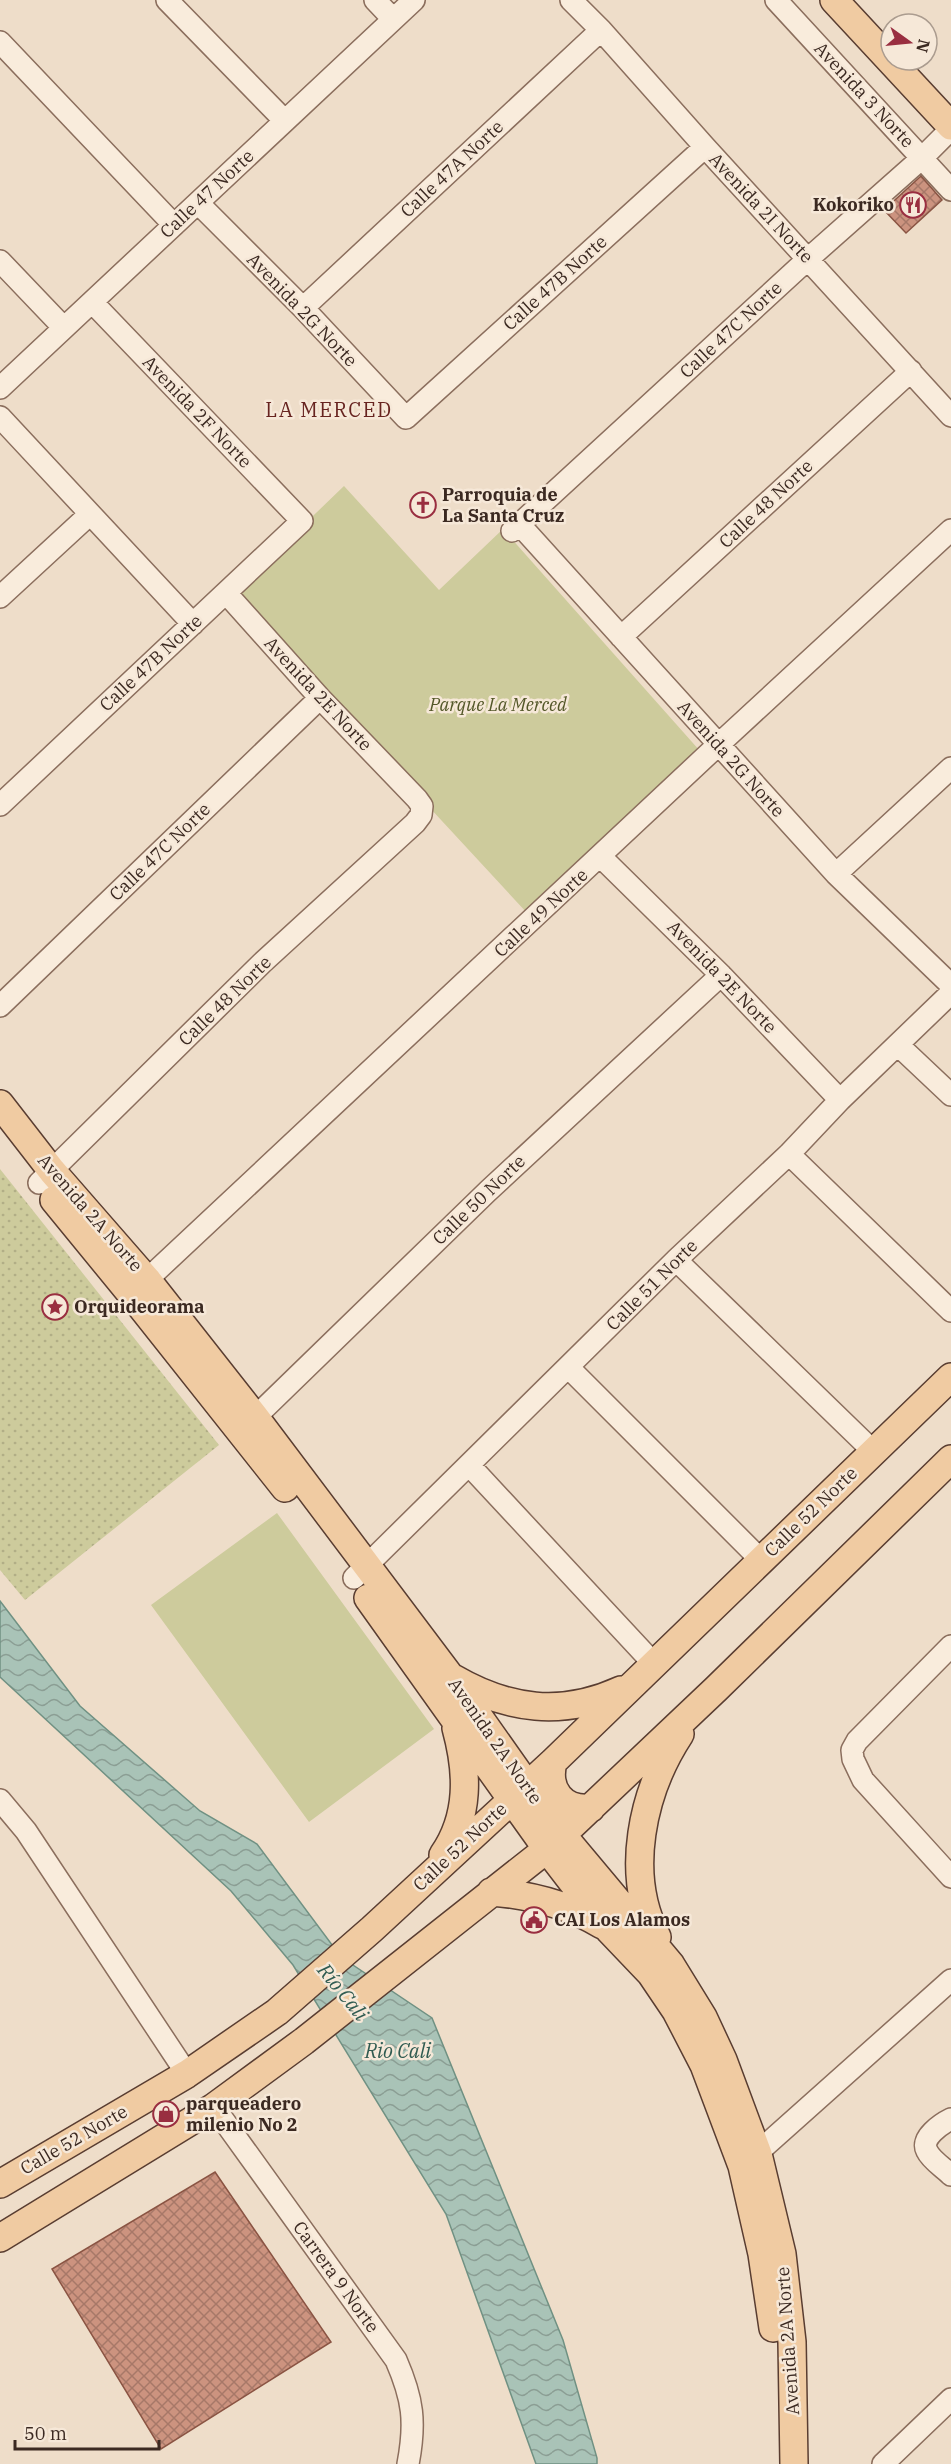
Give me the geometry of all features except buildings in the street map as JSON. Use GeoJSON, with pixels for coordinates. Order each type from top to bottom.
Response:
{"type":"FeatureCollection","features":[{"type":"Feature","properties":{"kind":"main road"},"geometry":{"type":"LineString","coordinates":[[834,0],[951,127]]}},
{"type":"Feature","properties":{"kind":"main road","name":"Avenida 2A Norte"},"geometry":{"type":"LineString","coordinates":[[0,1104],[46,1177]]}},
{"type":"Feature","properties":{"kind":"main road","name":"Avenida 2A Norte"},"geometry":{"type":"LineString","coordinates":[[0,1133],[46,1177],[139,1287],[248,1424],[444,1686],[519,1793],[610,1931],[651,1974],[676,2011],[750,2160],[774,2338],[776,2464]]}},
{"type":"Feature","properties":{"kind":"main road","name":"Calle 52 Norte"},"geometry":{"type":"LineString","coordinates":[[4,2181],[187,2074],[277,2012],[372,1929],[553,1762],[951,1377]]}},
{"type":"Feature","properties":{"kind":"main road"},"geometry":{"type":"LineString","coordinates":[[0,2238],[214,2107],[304,2041],[491,1892],[591,1808],[951,1459]]}},
{"type":"Feature","properties":{"kind":"main road"},"geometry":{"type":"LineString","coordinates":[[427,1877],[446,1852],[458,1824],[465,1793],[464,1759],[444,1686],[478,1692],[508,1703],[540,1707],[582,1703],[602,1698],[631,1685]]}},
{"type":"Feature","properties":{"kind":"main road"},"geometry":{"type":"LineString","coordinates":[[671,1965],[651,1926],[641,1894],[640,1857],[645,1820],[655,1784],[670,1749],[690,1718],[716,1689]]}},
{"type":"Feature","properties":{"kind":"main road"},"geometry":{"type":"LineString","coordinates":[[553,1762],[551,1783],[562,1801],[581,1809],[591,1808]]}},
{"type":"Feature","properties":{"kind":"main road"},"geometry":{"type":"LineString","coordinates":[[470,1908],[482,1884],[550,1841]]}},
{"type":"Feature","properties":{"kind":"main road","name":"Avenida 2A Norte"},"geometry":{"type":"LineString","coordinates":[[550,1841],[671,1965],[703,2017],[723,2060],[750,2160],[782,2254],[792,2342],[794,2464]]}},
{"type":"Feature","properties":{"kind":"main road"},"geometry":{"type":"LineString","coordinates":[[491,1892],[516,1894],[558,1904],[588,1917],[610,1931]]}},
{"type":"Feature","properties":{"kind":"main road"},"geometry":{"type":"LineString","coordinates":[[4,2181],[18,2181],[31,2193],[33,2205],[26,2221]]}},
{"type":"Feature","properties":{"kind":"street"},"geometry":{"type":"LineString","coordinates":[[167,0],[285,121]]}},
{"type":"Feature","properties":{"kind":"street"},"geometry":{"type":"LineString","coordinates":[[375,0],[393,19]]}},
{"type":"Feature","properties":{"kind":"street","name":"Calle 47 Norte"},"geometry":{"type":"LineString","coordinates":[[0,388],[414,0]]}},
{"type":"Feature","properties":{"kind":"street","name":"Avenida 2I Norte"},"geometry":{"type":"LineString","coordinates":[[571,0],[601,30],[951,416]]}},
{"type":"Feature","properties":{"kind":"street","name":"Avenida 3 Norte"},"geometry":{"type":"LineString","coordinates":[[776,0],[951,190]]}},
{"type":"Feature","properties":{"kind":"street","name":"Calle 47A Norte"},"geometry":{"type":"LineString","coordinates":[[303,309],[601,30]]}},
{"type":"Feature","properties":{"kind":"street"},"geometry":{"type":"LineString","coordinates":[[0,42],[174,225]]}},
{"type":"Feature","properties":{"kind":"street","name":"Calle 47C Norte"},"geometry":{"type":"LineString","coordinates":[[516,528],[808,259],[922,158],[951,127]]}},
{"type":"Feature","properties":{"kind":"street","name":"Calle 47B Norte"},"geometry":{"type":"LineString","coordinates":[[406,418],[705,147]]}},
{"type":"Feature","properties":{"kind":"street","name":"Avenida 2G Norte"},"geometry":{"type":"LineString","coordinates":[[198,203],[406,418]]}},
{"type":"Feature","properties":{"kind":"street"},"geometry":{"type":"LineString","coordinates":[[0,261],[64,328]]}},
{"type":"Feature","properties":{"kind":"street","name":"Avenida 2F Norte"},"geometry":{"type":"LineString","coordinates":[[92,302],[302,521]]}},
{"type":"Feature","properties":{"kind":"street","name":"Calle 48 Norte"},"geometry":{"type":"LineString","coordinates":[[621,637],[911,371]]}},
{"type":"Feature","properties":{"kind":"street"},"geometry":{"type":"LineString","coordinates":[[0,417],[193,624]]}},
{"type":"Feature","properties":{"kind":"street"},"geometry":{"type":"LineString","coordinates":[[0,597],[90,515]]}},
{"type":"Feature","properties":{"kind":"street","name":"Calle 47B Norte"},"geometry":{"type":"LineString","coordinates":[[0,805],[302,521]]}},
{"type":"Feature","properties":{"kind":"street","name":"Avenida 2G Norte"},"geometry":{"type":"LineString","coordinates":[[516,528],[621,637],[836,874],[951,985]]}},
{"type":"Feature","properties":{"kind":"street","name":"Calle 49 Norte"},"geometry":{"type":"LineString","coordinates":[[139,1287],[951,530]]}},
{"type":"Feature","properties":{"kind":"street","name":"Avenida 2E Norte"},"geometry":{"type":"LineString","coordinates":[[226,593],[320,698],[417,799],[422,806],[421,815],[415,823]]}},
{"type":"Feature","properties":{"kind":"street","name":"Calle 47C Norte"},"geometry":{"type":"LineString","coordinates":[[0,1006],[320,698]]}},
{"type":"Feature","properties":{"kind":"street"},"geometry":{"type":"LineString","coordinates":[[836,874],[951,768]]}},
{"type":"Feature","properties":{"kind":"street","name":"Calle 48 Norte"},"geometry":{"type":"LineString","coordinates":[[46,1177],[262,963],[415,823]]}},
{"type":"Feature","properties":{"kind":"street","name":"Avenida 2E Norte"},"geometry":{"type":"LineString","coordinates":[[601,857],[721,975],[840,1100]]}},
{"type":"Feature","properties":{"kind":"street","name":"Calle 50 Norte"},"geometry":{"type":"LineString","coordinates":[[248,1424],[488,1191],[721,975]]}},
{"type":"Feature","properties":{"kind":"street","name":"Calle 51 Norte"},"geometry":{"type":"LineString","coordinates":[[360,1572],[951,993]]}},
{"type":"Feature","properties":{"kind":"street"},"geometry":{"type":"LineString","coordinates":[[898,1045],[951,1095]]}},
{"type":"Feature","properties":{"kind":"street"},"geometry":{"type":"LineString","coordinates":[[789,1154],[951,1311]]}},
{"type":"Feature","properties":{"kind":"street"},"geometry":{"type":"LineString","coordinates":[[676,1260],[873,1452]]}},
{"type":"Feature","properties":{"kind":"street"},"geometry":{"type":"LineString","coordinates":[[568,1367],[760,1560]]}},
{"type":"Feature","properties":{"kind":"street"},"geometry":{"type":"LineString","coordinates":[[469,1465],[654,1664]]}},
{"type":"Feature","properties":{"kind":"street"},"geometry":{"type":"LineString","coordinates":[[951,1646],[857,1741],[852,1750],[853,1759],[863,1780],[951,1877]]}},
{"type":"Feature","properties":{"kind":"street"},"geometry":{"type":"LineString","coordinates":[[0,1800],[26,1831],[187,2074]]}},
{"type":"Feature","properties":{"kind":"street"},"geometry":{"type":"LineString","coordinates":[[750,2160],[951,1980]]}},
{"type":"Feature","properties":{"kind":"street","name":"Carrera 9 Norte"},"geometry":{"type":"LineString","coordinates":[[214,2107],[396,2360],[407,2386],[413,2420],[408,2464]]}},
{"type":"Feature","properties":{"kind":"street"},"geometry":{"type":"LineString","coordinates":[[951,2119],[929,2135],[925,2143],[927,2151],[951,2175]]}},
{"type":"Feature","properties":{"kind":"street"},"geometry":{"type":"LineString","coordinates":[[883,2464],[951,2399]]}},
{"type":"Feature","properties":{"kind":"green space","name":"Parque La Merced"},"geometry":{"type":"Polygon","coordinates":[[[344,486],[439,590],[503,529],[700,751],[528,914],[232,594],[344,486]]]}},
{"type":"Feature","properties":{"kind":"green space","name":"Orquideorama"},"geometry":{"type":"Polygon","coordinates":[[[0,1169],[219,1445],[25,1600],[0,1570],[0,1169]]]}},
{"type":"Feature","properties":{"kind":"green space"},"geometry":{"type":"Polygon","coordinates":[[[277,1513],[434,1729],[309,1822],[151,1605],[277,1513]]]}},
{"type":"Feature","properties":{"kind":"water","name":"Rio Cali"},"geometry":{"type":"Polygon","coordinates":[[[0,1601],[80,1706],[200,1811],[257,1844],[341,1957],[432,2018],[563,2340],[597,2464],[536,2464],[446,2214],[293,1965],[231,1891],[0,1677],[0,1601]]]}},
{"type":"Feature","properties":{"kind":"place","name":"Kokoriko"},"geometry":{"type":"Point","coordinates":[913,205]}},
{"type":"Feature","properties":{"kind":"place","name":"Parroquia de La Santa Cruz"},"geometry":{"type":"Point","coordinates":[423,505]}},
{"type":"Feature","properties":{"kind":"place","name":"Orquideorama"},"geometry":{"type":"Point","coordinates":[55,1307]}},
{"type":"Feature","properties":{"kind":"place","name":"CAI Los Alamos"},"geometry":{"type":"Point","coordinates":[534,1920]}},
{"type":"Feature","properties":{"kind":"place","name":"parqueadero milenio No 2"},"geometry":{"type":"Point","coordinates":[166,2114]}},
{"type":"Feature","properties":{"kind":"district","name":"LA MERCED"},"geometry":{"type":"Point","coordinates":[329,410]}},
{"type":"Feature","properties":{"kind":"water label","name":"Río Cali"},"geometry":{"type":"Point","coordinates":[343,1992]}}]}
